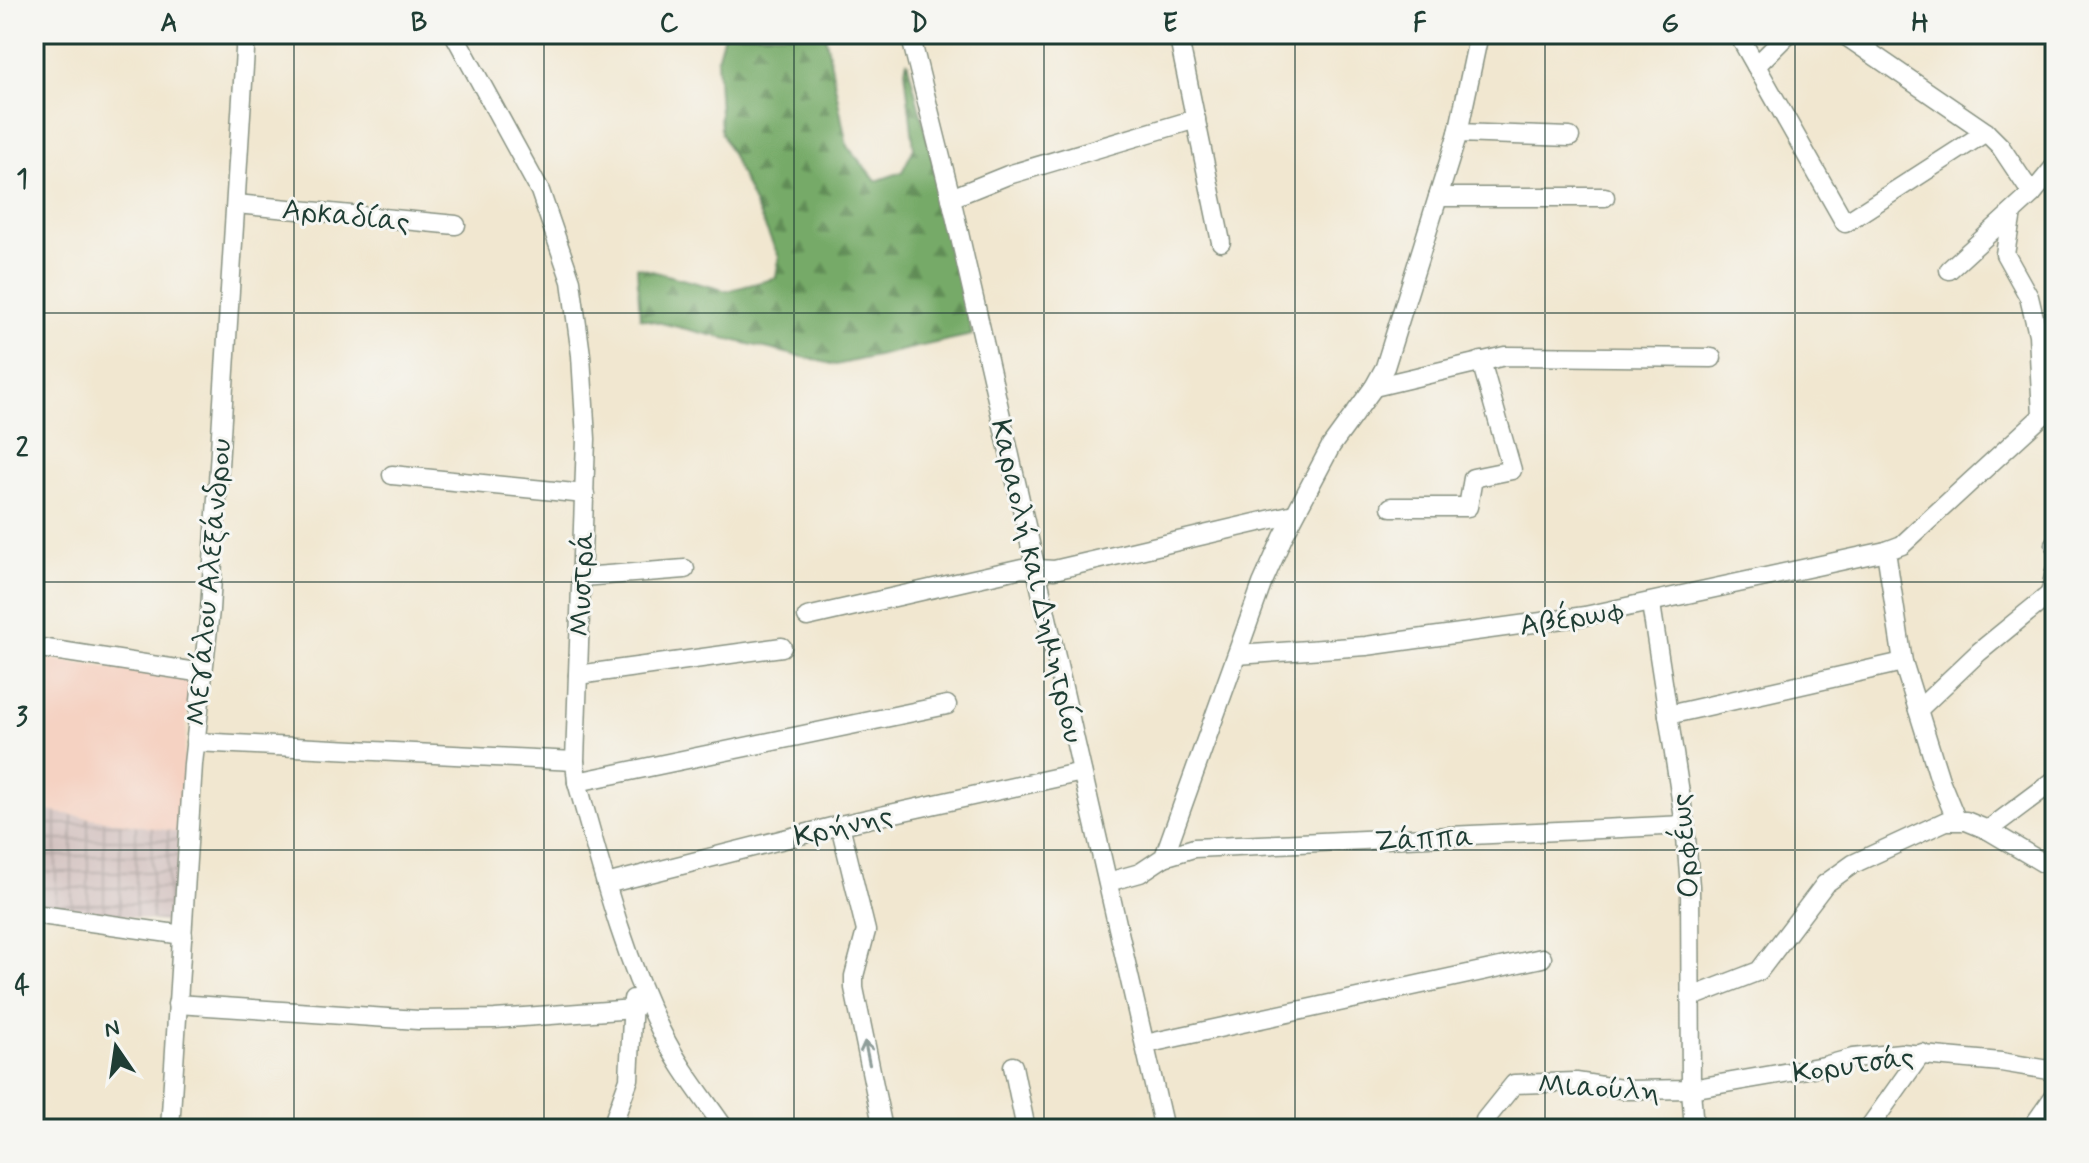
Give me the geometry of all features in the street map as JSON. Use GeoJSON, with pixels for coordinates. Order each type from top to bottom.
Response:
{"type":"FeatureCollection","features":[{"type":"Feature","properties":{"kind":"street","name":"Μεγάλου Αλεξάνδρου"},"geometry":{"type":"LineString","coordinates":[[170,1129],[195,742],[210,610],[246,34]]}},
{"type":"Feature","properties":{"kind":"street","name":"Μυστρά"},"geometry":{"type":"LineString","coordinates":[[454,34],[540,191],[571,281],[584,398],[585,494],[575,761],[577,782],[632,966],[678,1063],[725,1129]]}},
{"type":"Feature","properties":{"kind":"street","name":"Καραολή και Δημητρίου"},"geometry":{"type":"LineString","coordinates":[[910,34],[951,198],[1164,1129]]}},
{"type":"Feature","properties":{"kind":"street"},"geometry":{"type":"LineString","coordinates":[[1178,34],[1221,242]]}},
{"type":"Feature","properties":{"kind":"street"},"geometry":{"type":"LineString","coordinates":[[1164,857],[1262,584],[1294,514],[1331,446],[1385,367],[1458,133],[1479,34]]}},
{"type":"Feature","properties":{"kind":"street"},"geometry":{"type":"LineString","coordinates":[[1738,34],[1845,223],[1986,132]]}},
{"type":"Feature","properties":{"kind":"street"},"geometry":{"type":"LineString","coordinates":[[1756,66],[1788,34]]}},
{"type":"Feature","properties":{"kind":"street"},"geometry":{"type":"LineString","coordinates":[[1843,34],[1986,132],[2000,146],[2032,194]]}},
{"type":"Feature","properties":{"kind":"street"},"geometry":{"type":"LineString","coordinates":[[951,198],[998,179],[1196,119]]}},
{"type":"Feature","properties":{"kind":"street"},"geometry":{"type":"LineString","coordinates":[[1458,133],[1570,137]]}},
{"type":"Feature","properties":{"kind":"street"},"geometry":{"type":"LineString","coordinates":[[1949,270],[2032,194],[2055,166]]}},
{"type":"Feature","properties":{"kind":"street"},"geometry":{"type":"LineString","coordinates":[[1438,197],[1605,197]]}},
{"type":"Feature","properties":{"kind":"street","name":"Αρκαδίας"},"geometry":{"type":"LineString","coordinates":[[236,204],[456,225]]}},
{"type":"Feature","properties":{"kind":"street"},"geometry":{"type":"LineString","coordinates":[[1956,819],[1940,780],[1903,662],[1894,548],[2048,410],[2038,334],[2029,297],[2005,254],[2012,213]]}},
{"type":"Feature","properties":{"kind":"street"},"geometry":{"type":"LineString","coordinates":[[1374,387],[1505,356],[1712,358]]}},
{"type":"Feature","properties":{"kind":"street"},"geometry":{"type":"LineString","coordinates":[[1391,507],[1468,507],[1473,478],[1512,470],[1481,361]]}},
{"type":"Feature","properties":{"kind":"street"},"geometry":{"type":"LineString","coordinates":[[392,475],[585,494]]}},
{"type":"Feature","properties":{"kind":"street"},"geometry":{"type":"LineString","coordinates":[[807,617],[1022,568],[1054,570],[1294,514]]}},
{"type":"Feature","properties":{"kind":"street","name":"Αβέρωφ"},"geometry":{"type":"LineString","coordinates":[[1237,655],[1444,637],[1651,604],[1894,548]]}},
{"type":"Feature","properties":{"kind":"street"},"geometry":{"type":"LineString","coordinates":[[582,577],[685,569]]}},
{"type":"Feature","properties":{"kind":"street"},"geometry":{"type":"LineString","coordinates":[[1918,710],[1979,652],[2050,594],[2055,571]]}},
{"type":"Feature","properties":{"kind":"street","name":"Ορφέως"},"geometry":{"type":"LineString","coordinates":[[1651,604],[1685,825],[1690,886],[1691,1089]]}},
{"type":"Feature","properties":{"kind":"street"},"geometry":{"type":"LineString","coordinates":[[34,647],[203,673]]}},
{"type":"Feature","properties":{"kind":"street"},"geometry":{"type":"LineString","coordinates":[[578,675],[782,647]]}},
{"type":"Feature","properties":{"kind":"street"},"geometry":{"type":"LineString","coordinates":[[1668,715],[1903,662]]}},
{"type":"Feature","properties":{"kind":"street"},"geometry":{"type":"LineString","coordinates":[[577,782],[947,705]]}},
{"type":"Feature","properties":{"kind":"street"},"geometry":{"type":"LineString","coordinates":[[195,742],[575,761]]}},
{"type":"Feature","properties":{"kind":"street","name":"Κρήνης"},"geometry":{"type":"LineString","coordinates":[[606,884],[840,825],[1082,772]]}},
{"type":"Feature","properties":{"kind":"street"},"geometry":{"type":"LineString","coordinates":[[1988,830],[2055,780]]}},
{"type":"Feature","properties":{"kind":"street"},"geometry":{"type":"LineString","coordinates":[[1692,997],[1759,971],[1825,884],[1868,855],[1929,828],[1956,819],[1988,830],[2055,870]]}},
{"type":"Feature","properties":{"kind":"street"},"geometry":{"type":"LineString","coordinates":[[840,825],[866,931],[854,976],[854,988],[883,1129]]}},
{"type":"Feature","properties":{"kind":"street","name":"Ζάππα"},"geometry":{"type":"LineString","coordinates":[[1108,882],[1140,873],[1164,857],[1194,848],[1685,825]]}},
{"type":"Feature","properties":{"kind":"street"},"geometry":{"type":"LineString","coordinates":[[34,914],[183,935]]}},
{"type":"Feature","properties":{"kind":"street"},"geometry":{"type":"LineString","coordinates":[[1145,1044],[1542,958]]}},
{"type":"Feature","properties":{"kind":"street"},"geometry":{"type":"LineString","coordinates":[[611,1129],[629,1079],[634,1009],[632,966]]}},
{"type":"Feature","properties":{"kind":"street"},"geometry":{"type":"LineString","coordinates":[[177,1004],[418,1020],[495,1019],[634,1009]]}},
{"type":"Feature","properties":{"kind":"street"},"geometry":{"type":"LineString","coordinates":[[1868,1129],[1922,1053]]}},
{"type":"Feature","properties":{"kind":"street","name":"Κορυτσάς"},"geometry":{"type":"LineString","coordinates":[[1691,1089],[1824,1066],[1853,1058],[1922,1053],[2055,1071]]}},
{"type":"Feature","properties":{"kind":"street"},"geometry":{"type":"LineString","coordinates":[[1013,1066],[1026,1129]]}},
{"type":"Feature","properties":{"kind":"street","name":"Μιαούλη"},"geometry":{"type":"LineString","coordinates":[[1485,1129],[1485,1120],[1514,1084],[1576,1082],[1628,1090],[1691,1089]]}},
{"type":"Feature","properties":{"kind":"street"},"geometry":{"type":"LineString","coordinates":[[1691,1089],[1694,1129]]}},
{"type":"Feature","properties":{"kind":"street"},"geometry":{"type":"LineString","coordinates":[[2031,1129],[2055,1095]]}},
{"type":"Feature","properties":{"kind":"shaded area"},"geometry":{"type":"Polygon","coordinates":[[[34,657],[190,679],[179,832],[34,809],[34,657]]]}},
{"type":"Feature","properties":{"kind":"shaded area"},"geometry":{"type":"Polygon","coordinates":[[[34,809],[179,832],[176,924],[34,902],[34,809]]]}},
{"type":"Feature","properties":{"kind":"green space"},"geometry":{"type":"Polygon","coordinates":[[[724,34],[825,34],[847,146],[876,181],[902,172],[914,148],[905,70],[907,61],[944,203],[972,335],[836,365],[640,318],[637,267],[727,291],[776,278],[779,257],[721,132],[717,59],[724,34]]]}}]}
